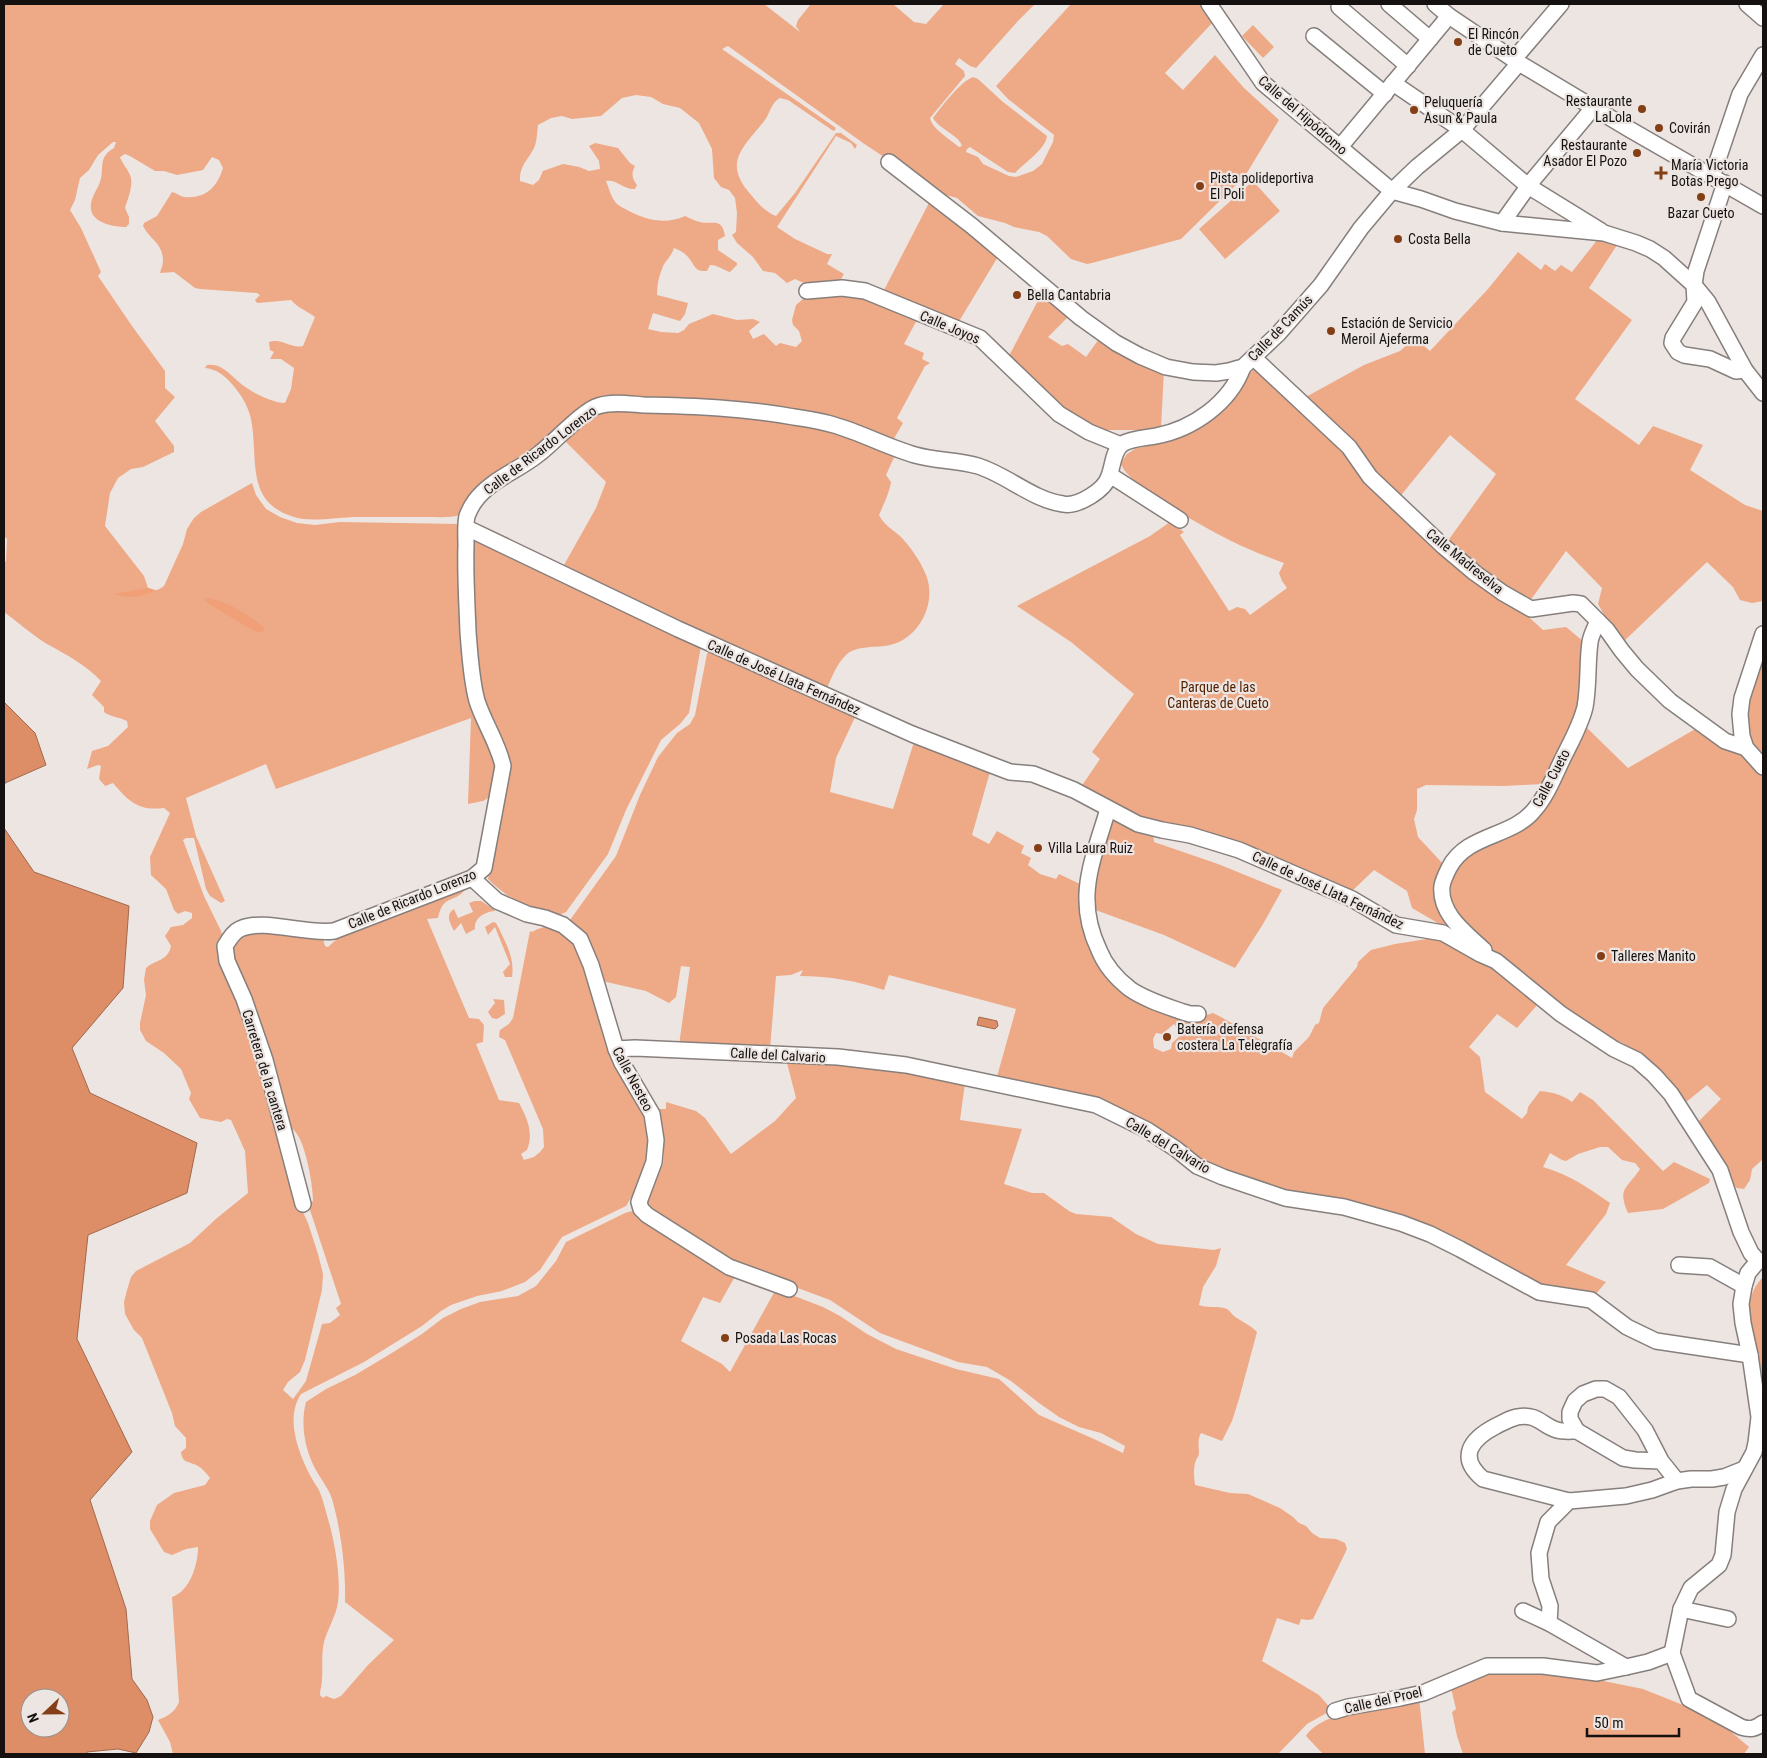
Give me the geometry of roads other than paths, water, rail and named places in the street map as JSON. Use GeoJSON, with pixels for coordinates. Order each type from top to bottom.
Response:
{"type":"FeatureCollection","features":[{"type":"Feature","properties":{"kind":"street","name":"Calle del Hipódromo"},"geometry":{"type":"LineString","coordinates":[[1209,4],[1263,83],[1392,191]]}},
{"type":"Feature","properties":{"kind":"street"},"geometry":{"type":"LineString","coordinates":[[1389,4],[1430,39]]}},
{"type":"Feature","properties":{"kind":"street"},"geometry":{"type":"LineString","coordinates":[[1435,4],[1449,16],[1516,61],[1593,108],[1763,206]]}},
{"type":"Feature","properties":{"kind":"street","name":"Calle de Camús"},"geometry":{"type":"LineString","coordinates":[[889,162],[972,226],[1081,318],[1116,343],[1166,367],[1193,372],[1216,372],[1248,362],[1309,300],[1361,228],[1392,191],[1417,167],[1462,130],[1560,4]]}},
{"type":"Feature","properties":{"kind":"street"},"geometry":{"type":"LineString","coordinates":[[1748,4],[1763,18]]}},
{"type":"Feature","properties":{"kind":"street"},"geometry":{"type":"LineString","coordinates":[[1339,7],[1408,66]]}},
{"type":"Feature","properties":{"kind":"street"},"geometry":{"type":"LineString","coordinates":[[1340,147],[1449,16]]}},
{"type":"Feature","properties":{"kind":"street"},"geometry":{"type":"LineString","coordinates":[[1314,36],[1389,88],[1462,130],[1528,186],[1604,233]]}},
{"type":"Feature","properties":{"kind":"street"},"geometry":{"type":"LineString","coordinates":[[1745,370],[1736,371],[1710,359],[1684,355],[1674,348],[1672,343],[1673,338],[1695,302],[1694,285],[1696,271],[1718,180],[1724,135],[1740,94],[1763,55]]}},
{"type":"Feature","properties":{"kind":"street"},"geometry":{"type":"LineString","coordinates":[[1502,223],[1528,186],[1593,108]]}},
{"type":"Feature","properties":{"kind":"street"},"geometry":{"type":"LineString","coordinates":[[1392,191],[1455,211],[1502,223],[1604,233],[1624,238],[1650,249],[1664,258],[1694,285],[1713,310],[1745,370],[1763,392]]}},
{"type":"Feature","properties":{"kind":"street","name":"Calle Joyos"},"geometry":{"type":"LineString","coordinates":[[807,291],[842,288],[865,291],[980,338],[1059,414],[1089,432],[1122,444]]}},
{"type":"Feature","properties":{"kind":"street"},"geometry":{"type":"LineString","coordinates":[[1122,444],[1136,439],[1164,434],[1198,420],[1210,412],[1228,392],[1248,362]]}},
{"type":"Feature","properties":{"kind":"street","name":"Calle Madreselva"},"geometry":{"type":"LineString","coordinates":[[1248,362],[1349,447],[1370,477],[1443,546],[1475,573],[1503,593],[1531,609],[1573,603],[1581,604],[1608,630],[1637,669],[1670,701],[1724,741],[1746,748]]}},
{"type":"Feature","properties":{"kind":"street","name":"Calle de Ricardo Lorenzo"},"geometry":{"type":"LineString","coordinates":[[230,938],[239,929],[262,925],[323,932],[334,931],[472,878],[484,868],[503,766],[476,698],[472,674],[466,601],[466,518],[473,503],[481,494],[540,454],[594,406],[603,404],[728,407],[830,423],[859,432],[893,448],[919,456],[977,466],[1041,497],[1063,504],[1072,504],[1086,499],[1105,483],[1110,475],[1115,455],[1122,444]]}},
{"type":"Feature","properties":{"kind":"street"},"geometry":{"type":"LineString","coordinates":[[1110,475],[1180,520]]}},
{"type":"Feature","properties":{"kind":"street","name":"Calle de José Llata Fernández"},"geometry":{"type":"LineString","coordinates":[[467,528],[678,629],[912,734],[1010,772],[1033,774],[1066,787],[1138,824],[1190,835],[1239,850],[1352,899],[1396,925],[1443,933],[1496,961],[1561,1014],[1614,1049],[1637,1060],[1672,1094],[1720,1170],[1741,1232],[1751,1253],[1761,1261]]}},
{"type":"Feature","properties":{"kind":"street","name":"Calle Cueto"},"geometry":{"type":"LineString","coordinates":[[1496,961],[1451,918],[1443,897],[1442,886],[1451,864],[1461,852],[1486,837],[1513,827],[1525,819],[1535,810],[1548,788],[1582,719],[1585,706],[1590,641],[1598,621]]}},
{"type":"Feature","properties":{"kind":"street"},"geometry":{"type":"LineString","coordinates":[[1763,634],[1742,698],[1740,725],[1746,748],[1763,767]]}},
{"type":"Feature","properties":{"kind":"street"},"geometry":{"type":"LineString","coordinates":[[1108,809],[1090,872],[1086,903],[1087,916],[1095,942],[1108,967],[1130,990],[1182,1012],[1198,1014]]}},
{"type":"Feature","properties":{"kind":"street","name":"Calle Nesteo"},"geometry":{"type":"LineString","coordinates":[[472,878],[497,901],[527,914],[563,925],[580,939],[591,965],[616,1049],[652,1114],[656,1140],[654,1162],[639,1202],[640,1209],[646,1215],[729,1266],[789,1289]]}},
{"type":"Feature","properties":{"kind":"street","name":"Carretera de la cantera"},"geometry":{"type":"LineString","coordinates":[[230,938],[225,946],[227,961],[240,990],[265,1060],[303,1204]]}},
{"type":"Feature","properties":{"kind":"street","name":"Calle del Calvario"},"geometry":{"type":"LineString","coordinates":[[616,1049],[635,1048],[838,1057],[924,1068],[1096,1105],[1146,1130],[1176,1149],[1197,1166],[1223,1177],[1285,1198],[1344,1207],[1402,1223],[1460,1248],[1539,1292],[1591,1300],[1627,1326],[1656,1341],[1750,1355]]}},
{"type":"Feature","properties":{"kind":"street"},"geometry":{"type":"LineString","coordinates":[[1761,1261],[1748,1273],[1741,1304],[1761,1423],[1754,1452],[1734,1489],[1727,1512],[1723,1555],[1719,1565],[1691,1588],[1681,1609],[1672,1652],[1689,1699],[1750,1730],[1757,1728],[1763,1723]]}},
{"type":"Feature","properties":{"kind":"street"},"geometry":{"type":"LineString","coordinates":[[1679,1265],[1710,1267],[1744,1286]]}},
{"type":"Feature","properties":{"kind":"street"},"geometry":{"type":"LineString","coordinates":[[1661,1461],[1623,1458],[1577,1430],[1570,1419],[1570,1412],[1575,1401],[1583,1394],[1596,1389],[1605,1389],[1619,1398],[1633,1412],[1661,1461],[1677,1481]]}},
{"type":"Feature","properties":{"kind":"street"},"geometry":{"type":"LineString","coordinates":[[1577,1430],[1556,1430],[1539,1419],[1517,1417],[1483,1433],[1474,1440],[1470,1448],[1470,1459],[1473,1467],[1483,1480],[1569,1500],[1626,1496],[1652,1490],[1677,1481],[1718,1478],[1744,1469]]}},
{"type":"Feature","properties":{"kind":"street"},"geometry":{"type":"LineString","coordinates":[[1549,1623],[1550,1606],[1541,1579],[1539,1553],[1548,1522],[1569,1500]]}},
{"type":"Feature","properties":{"kind":"street"},"geometry":{"type":"LineString","coordinates":[[1681,1609],[1728,1619]]}},
{"type":"Feature","properties":{"kind":"street"},"geometry":{"type":"LineString","coordinates":[[1523,1610],[1626,1667]]}},
{"type":"Feature","properties":{"kind":"street","name":"Calle del Proel"},"geometry":{"type":"LineString","coordinates":[[1471,1661],[1487,1666],[1543,1666],[1597,1673],[1648,1662],[1672,1652]]}},
{"type":"Feature","properties":{"kind":"street","name":"Calle del Proel"},"geometry":{"type":"LineString","coordinates":[[1335,1711],[1422,1692],[1487,1666]]}},
{"type":"Feature","properties":{"kind":"place","name":"El Rincón de Cueto"},"geometry":{"type":"Point","coordinates":[1458,42]}},
{"type":"Feature","properties":{"kind":"place","name":"Restaurante LaLola"},"geometry":{"type":"Point","coordinates":[1642,109]}},
{"type":"Feature","properties":{"kind":"place","name":"Peluquería Asun & Paula"},"geometry":{"type":"Point","coordinates":[1414,110]}},
{"type":"Feature","properties":{"kind":"place","name":"Covirán"},"geometry":{"type":"Point","coordinates":[1659,128]}},
{"type":"Feature","properties":{"kind":"place","name":"Restaurante Asador El Pozo"},"geometry":{"type":"Point","coordinates":[1637,153]}},
{"type":"Feature","properties":{"kind":"place","name":"María Victoria Botas Prego"},"geometry":{"type":"Point","coordinates":[1661,173]}},
{"type":"Feature","properties":{"kind":"place","name":"Pista polideportiva El Poli"},"geometry":{"type":"Point","coordinates":[1200,186]}},
{"type":"Feature","properties":{"kind":"place","name":"Bazar Cueto"},"geometry":{"type":"Point","coordinates":[1701,197]}},
{"type":"Feature","properties":{"kind":"place","name":"Costa Bella"},"geometry":{"type":"Point","coordinates":[1398,239]}},
{"type":"Feature","properties":{"kind":"place","name":"Bella Cantabria"},"geometry":{"type":"Point","coordinates":[1017,295]}},
{"type":"Feature","properties":{"kind":"place","name":"Estación de Servicio Meroil Ajeferma"},"geometry":{"type":"Point","coordinates":[1331,331]}},
{"type":"Feature","properties":{"kind":"place","name":"Villa Laura Ruiz"},"geometry":{"type":"Point","coordinates":[1038,848]}},
{"type":"Feature","properties":{"kind":"place","name":"Talleres Manito"},"geometry":{"type":"Point","coordinates":[1601,956]}},
{"type":"Feature","properties":{"kind":"place","name":"Batería defensa costera La Telegrafía"},"geometry":{"type":"Point","coordinates":[1167,1037]}},
{"type":"Feature","properties":{"kind":"place","name":"Posada Las Rocas"},"geometry":{"type":"Point","coordinates":[725,1338]}},
{"type":"Feature","properties":{"kind":"park label","name":"Parque de las Canteras de Cueto"},"geometry":{"type":"Point","coordinates":[1218,696]}}]}
